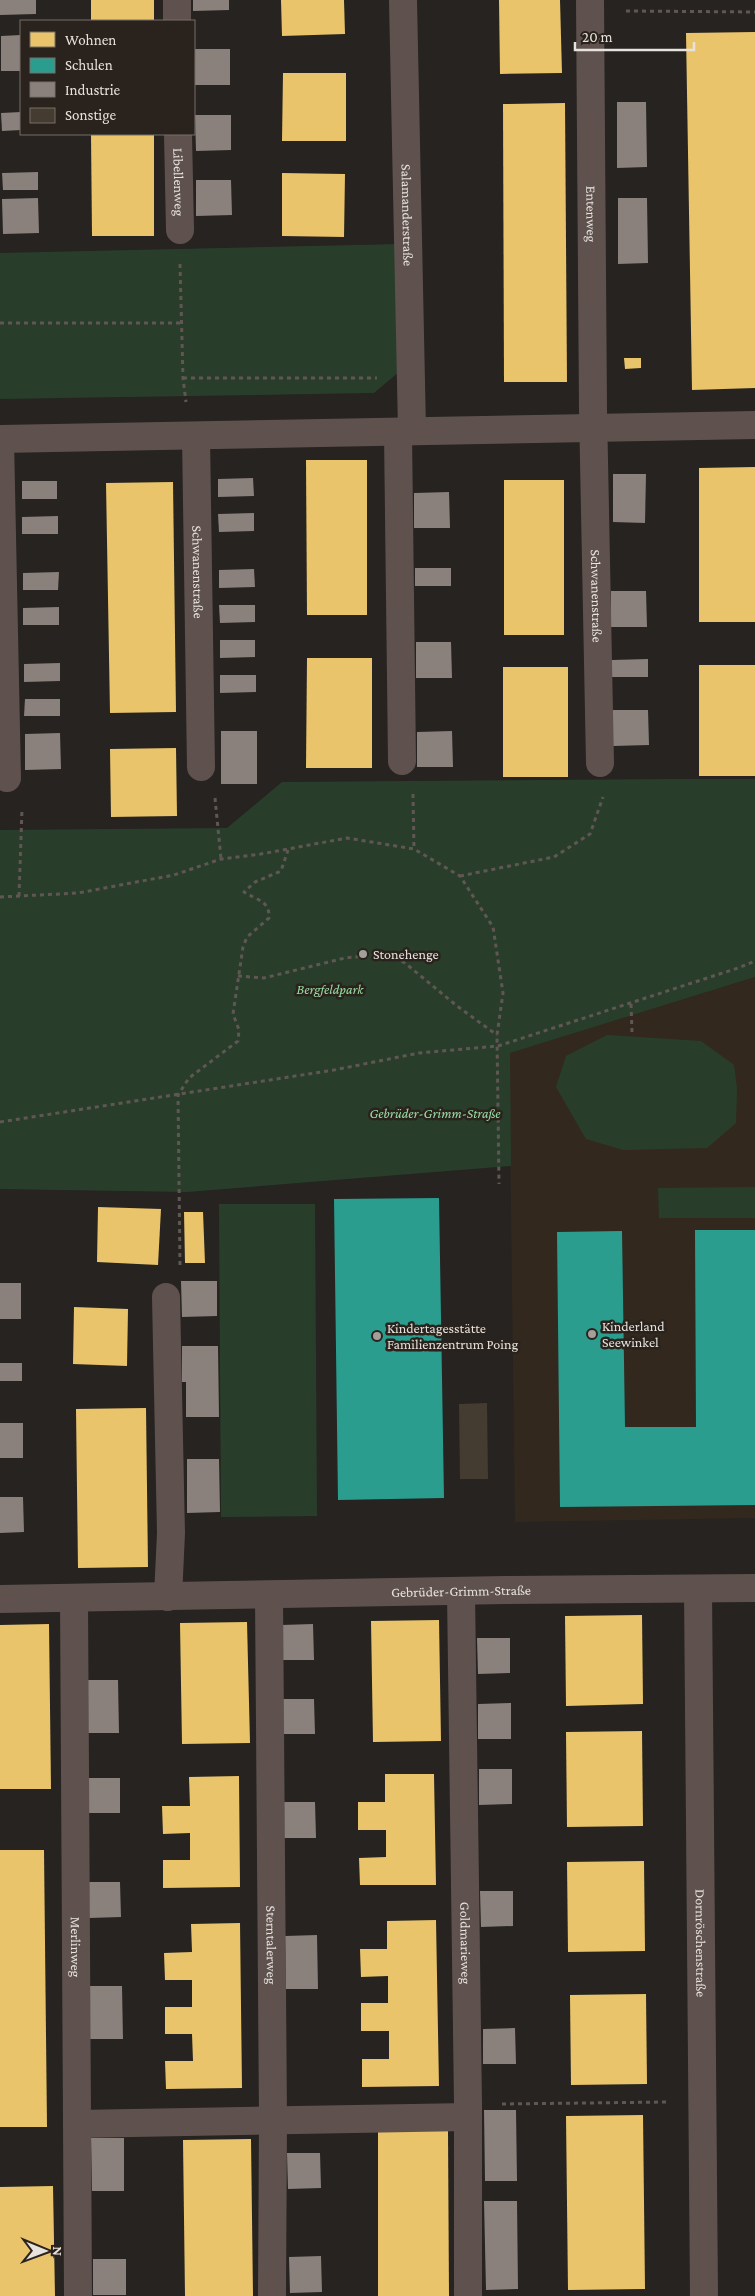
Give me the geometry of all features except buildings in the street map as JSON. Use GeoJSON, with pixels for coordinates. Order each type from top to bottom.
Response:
{"type":"FeatureCollection","features":[{"type":"Feature","properties":{"kind":"street"},"geometry":{"type":"LineString","coordinates":[[177,0],[177,20]]}},
{"type":"Feature","properties":{"kind":"street","name":"Salamanderstraße"},"geometry":{"type":"LineString","coordinates":[[403,0],[405,431]]}},
{"type":"Feature","properties":{"kind":"street","name":"Entenweg"},"geometry":{"type":"LineString","coordinates":[[590,5],[594,429]]}},
{"type":"Feature","properties":{"kind":"street","name":"Libellenweg"},"geometry":{"type":"LineString","coordinates":[[178,135],[180,230]]}},
{"type":"Feature","properties":{"kind":"street"},"geometry":{"type":"LineString","coordinates":[[7,778],[0,438],[755,425]]}},
{"type":"Feature","properties":{"kind":"street","name":"Schwanenstraße"},"geometry":{"type":"LineString","coordinates":[[594,429],[600,763]]}},
{"type":"Feature","properties":{"kind":"street"},"geometry":{"type":"LineString","coordinates":[[402,761],[405,431]]}},
{"type":"Feature","properties":{"kind":"street","name":"Schwanenstraße"},"geometry":{"type":"LineString","coordinates":[[196,436],[201,767]]}},
{"type":"Feature","properties":{"kind":"street"},"geometry":{"type":"LineString","coordinates":[[166,1297],[171,1533],[168,1597]]}},
{"type":"Feature","properties":{"kind":"street","name":"Gebrüder-Grimm-Straße"},"geometry":{"type":"LineString","coordinates":[[0,1599],[506,1590],[755,1588]]}},
{"type":"Feature","properties":{"kind":"street","name":"Dornröschenstraße"},"geometry":{"type":"LineString","coordinates":[[698,1589],[704,2296]]}},
{"type":"Feature","properties":{"kind":"street","name":"Goldmarieweg"},"geometry":{"type":"LineString","coordinates":[[461,1592],[468,2110],[468,2295]]}},
{"type":"Feature","properties":{"kind":"street","name":"Sterntalerweg"},"geometry":{"type":"LineString","coordinates":[[269,1595],[273,2120],[272,2296]]}},
{"type":"Feature","properties":{"kind":"street","name":"Merlinweg"},"geometry":{"type":"LineString","coordinates":[[74,1598],[78,2296]]}},
{"type":"Feature","properties":{"kind":"street"},"geometry":{"type":"LineString","coordinates":[[76,2124],[273,2120],[468,2110]]}},
{"type":"Feature","properties":{"kind":"path"},"geometry":{"type":"LineString","coordinates":[[590,5],[755,12]]}},
{"type":"Feature","properties":{"kind":"path"},"geometry":{"type":"LineString","coordinates":[[180,230],[183,378],[187,409],[196,436]]}},
{"type":"Feature","properties":{"kind":"path"},"geometry":{"type":"LineString","coordinates":[[0,323],[181,323]]}},
{"type":"Feature","properties":{"kind":"path"},"geometry":{"type":"LineString","coordinates":[[183,378],[385,378]]}},
{"type":"Feature","properties":{"kind":"path"},"geometry":{"type":"LineString","coordinates":[[402,761],[413,781],[414,849]]}},
{"type":"Feature","properties":{"kind":"path"},"geometry":{"type":"LineString","coordinates":[[460,876],[554,857],[590,834],[603,796],[600,763]]}},
{"type":"Feature","properties":{"kind":"path"},"geometry":{"type":"LineString","coordinates":[[201,767],[216,802],[221,859]]}},
{"type":"Feature","properties":{"kind":"path"},"geometry":{"type":"LineString","coordinates":[[7,778],[22,806],[19,896]]}},
{"type":"Feature","properties":{"kind":"path"},"geometry":{"type":"LineString","coordinates":[[0,897],[87,892],[174,875],[221,859],[347,838],[414,849],[460,876],[493,927],[503,993],[497,1035],[499,1184]]}},
{"type":"Feature","properties":{"kind":"path"},"geometry":{"type":"LineString","coordinates":[[166,1297],[180,1283],[178,1095],[189,1078],[238,1042],[239,1030],[233,1014],[243,946],[247,937],[269,918],[270,910],[266,903],[244,892],[256,882],[281,871],[288,849]]}},
{"type":"Feature","properties":{"kind":"path"},"geometry":{"type":"LineString","coordinates":[[238,976],[264,978],[345,958],[385,954],[405,963],[457,1006],[497,1035]]}},
{"type":"Feature","properties":{"kind":"path"},"geometry":{"type":"LineString","coordinates":[[0,1122],[178,1095],[419,1054],[498,1046],[631,1004],[755,961]]}},
{"type":"Feature","properties":{"kind":"path"},"geometry":{"type":"LineString","coordinates":[[631,1004],[632,1032]]}},
{"type":"Feature","properties":{"kind":"path"},"geometry":{"type":"LineString","coordinates":[[468,2110],[674,2102]]}},
{"type":"Feature","properties":{"kind":"shaded area"},"geometry":{"type":"Polygon","coordinates":[[[755,977],[755,1518],[515,1522],[509,1053],[755,977]]]}},
{"type":"Feature","properties":{"kind":"green space"},"geometry":{"type":"Polygon","coordinates":[[[400,244],[399,372],[374,393],[0,399],[0,253],[400,244]]]}},
{"type":"Feature","properties":{"kind":"green space","name":"Bergfeldpark"},"geometry":{"type":"Polygon","coordinates":[[[755,779],[755,977],[510,1053],[511,1166],[187,1192],[0,1189],[0,830],[227,828],[282,782],[755,779]]]}},
{"type":"Feature","properties":{"kind":"green space"},"geometry":{"type":"Polygon","coordinates":[[[607,1035],[701,1041],[734,1065],[737,1088],[736,1123],[707,1148],[623,1150],[586,1139],[556,1087],[566,1056],[607,1035]]]}},
{"type":"Feature","properties":{"kind":"green space"},"geometry":{"type":"Polygon","coordinates":[[[755,1187],[755,1218],[659,1218],[658,1188],[755,1187]]]}},
{"type":"Feature","properties":{"kind":"green space"},"geometry":{"type":"Polygon","coordinates":[[[219,1204],[315,1204],[317,1516],[221,1517],[219,1204]]]}},
{"type":"Feature","properties":{"kind":"place","name":"Stonehenge"},"geometry":{"type":"Point","coordinates":[363,954]}},
{"type":"Feature","properties":{"kind":"place","name":"Kinderland Seewinkel"},"geometry":{"type":"Point","coordinates":[592,1334]}},
{"type":"Feature","properties":{"kind":"place","name":"Kindertagesstätte Familienzentrum Poing"},"geometry":{"type":"Point","coordinates":[377,1336]}}]}
